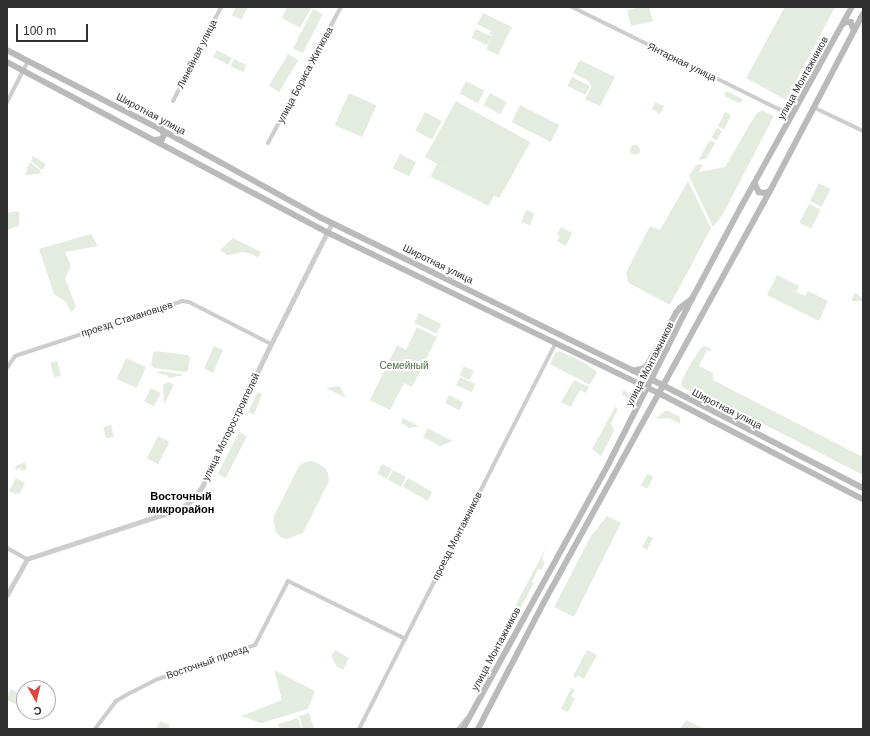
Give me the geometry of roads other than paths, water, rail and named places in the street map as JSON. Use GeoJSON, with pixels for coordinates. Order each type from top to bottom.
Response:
{"type":"FeatureCollection","features":[{"type":"Feature","properties":{"kind":"main road","name":"улица Монтажников"},"geometry":{"type":"LineString","coordinates":[[463,729],[609,463],[692,298],[852,7]]}},
{"type":"Feature","properties":{"kind":"main road","name":"улица Монтажников"},"geometry":{"type":"LineString","coordinates":[[478,729],[543,604],[815,108],[863,14]]}},
{"type":"Feature","properties":{"kind":"main road"},"geometry":{"type":"LineString","coordinates":[[843,24],[846,22],[851,22],[855,26],[854,30]]}},
{"type":"Feature","properties":{"kind":"main road","name":"Широтная улица"},"geometry":{"type":"LineString","coordinates":[[7,50],[181,140],[332,223],[651,379],[863,488]]}},
{"type":"Feature","properties":{"kind":"main road","name":"Широтная улица"},"geometry":{"type":"LineString","coordinates":[[7,62],[327,232],[659,393],[863,499]]}},
{"type":"Feature","properties":{"kind":"main road"},"geometry":{"type":"LineString","coordinates":[[154,140],[158,141],[164,136],[160,129]]}},
{"type":"Feature","properties":{"kind":"main road"},"geometry":{"type":"LineString","coordinates":[[176,151],[173,145],[175,142],[181,140]]}},
{"type":"Feature","properties":{"kind":"main road"},"geometry":{"type":"LineString","coordinates":[[755,182],[759,192],[764,193],[770,191]]}},
{"type":"Feature","properties":{"kind":"main road"},"geometry":{"type":"LineString","coordinates":[[458,296],[465,293],[463,286]]}},
{"type":"Feature","properties":{"kind":"main road"},"geometry":{"type":"LineString","coordinates":[[480,306],[478,304],[479,299],[485,297]]}},
{"type":"Feature","properties":{"kind":"main road"},"geometry":{"type":"LineString","coordinates":[[633,371],[645,368],[680,308],[692,298]]}},
{"type":"Feature","properties":{"kind":"street","name":"Линейная улица"},"geometry":{"type":"LineString","coordinates":[[173,100],[221,7]]}},
{"type":"Feature","properties":{"kind":"street","name":"улица Бориса Житкова"},"geometry":{"type":"LineString","coordinates":[[268,143],[341,7]]}},
{"type":"Feature","properties":{"kind":"street","name":"Янтарная улица"},"geometry":{"type":"LineString","coordinates":[[572,7],[793,116]]}},
{"type":"Feature","properties":{"kind":"street"},"geometry":{"type":"LineString","coordinates":[[7,102],[28,61]]}},
{"type":"Feature","properties":{"kind":"street"},"geometry":{"type":"LineString","coordinates":[[815,108],[863,131]]}},
{"type":"Feature","properties":{"kind":"street","name":"улица Моторостроителей"},"geometry":{"type":"LineString","coordinates":[[27,559],[162,515],[181,508],[194,498],[206,479],[271,344],[332,223]]}},
{"type":"Feature","properties":{"kind":"street","name":"проезд Стахановцев"},"geometry":{"type":"LineString","coordinates":[[7,368],[15,356],[182,301],[189,302],[271,344]]}},
{"type":"Feature","properties":{"kind":"street","name":"проезд Монтажников"},"geometry":{"type":"LineString","coordinates":[[360,729],[556,343]]}},
{"type":"Feature","properties":{"kind":"street"},"geometry":{"type":"LineString","coordinates":[[7,548],[27,559],[7,595]]}},
{"type":"Feature","properties":{"kind":"street","name":"Восточный проезд"},"geometry":{"type":"LineString","coordinates":[[95,729],[116,702],[130,693],[158,679],[255,645],[288,581],[406,639]]}},
{"type":"Feature","properties":{"kind":"street"},"geometry":{"type":"LineString","coordinates":[[481,729],[497,692]]}},
{"type":"Feature","properties":{"kind":"street"},"geometry":{"type":"LineString","coordinates":[[458,729],[472,712]]}},
{"type":"Feature","properties":{"kind":"district","name":"Восточный микрорайон"},"geometry":{"type":"Point","coordinates":[181,503]}},
{"type":"Feature","properties":{"kind":"park label","name":"Семейный"},"geometry":{"type":"Point","coordinates":[404,366]}}]}
